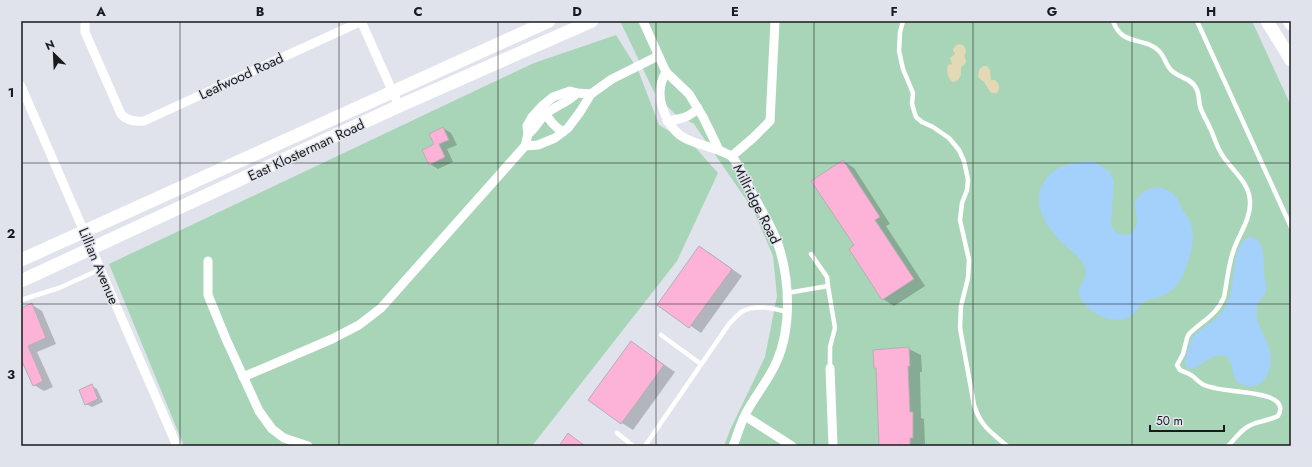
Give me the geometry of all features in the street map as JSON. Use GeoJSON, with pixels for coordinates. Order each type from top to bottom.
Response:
{"type":"FeatureCollection","features":[{"type":"Feature","properties":{"kind":"main road","name":"East Klosterman Road"},"geometry":{"type":"LineString","coordinates":[[21,260],[549,21]]}},
{"type":"Feature","properties":{"kind":"main road","name":"East Klosterman Road"},"geometry":{"type":"LineString","coordinates":[[21,281],[399,106],[592,21]]}},
{"type":"Feature","properties":{"kind":"main road"},"geometry":{"type":"LineString","coordinates":[[1267,21],[1291,60]]}},
{"type":"Feature","properties":{"kind":"street","name":"Leafwood Road"},"geometry":{"type":"LineString","coordinates":[[85,21],[85,32],[121,114],[125,119],[137,122],[144,121],[361,21]]}},
{"type":"Feature","properties":{"kind":"street"},"geometry":{"type":"LineString","coordinates":[[361,21],[399,106]]}},
{"type":"Feature","properties":{"kind":"street"},"geometry":{"type":"LineString","coordinates":[[643,21],[666,72],[689,94],[698,108],[719,150]]}},
{"type":"Feature","properties":{"kind":"street"},"geometry":{"type":"LineString","coordinates":[[732,156],[770,121],[774,21]]}},
{"type":"Feature","properties":{"kind":"street"},"geometry":{"type":"LineString","coordinates":[[524,146],[538,145],[555,138],[568,128],[591,94],[612,79],[658,56]]}},
{"type":"Feature","properties":{"kind":"street","name":"Millridge Road"},"geometry":{"type":"LineString","coordinates":[[666,72],[661,81],[659,100],[667,121],[677,133],[688,141],[719,150],[732,156],[772,230],[778,245],[787,293],[788,312],[783,344],[776,364],[745,416],[733,446]]}},
{"type":"Feature","properties":{"kind":"street","name":"Lillian Avenue"},"geometry":{"type":"LineString","coordinates":[[21,86],[177,446]]}},
{"type":"Feature","properties":{"kind":"street"},"geometry":{"type":"LineString","coordinates":[[243,377],[359,325],[381,308],[524,146],[528,134],[527,126],[532,116],[544,110],[553,97],[570,91],[591,94]]}},
{"type":"Feature","properties":{"kind":"street"},"geometry":{"type":"LineString","coordinates":[[667,121],[683,118],[692,114],[698,108]]}},
{"type":"Feature","properties":{"kind":"street"},"geometry":{"type":"LineString","coordinates":[[544,110],[552,124],[563,132]]}},
{"type":"Feature","properties":{"kind":"street"},"geometry":{"type":"LineString","coordinates":[[208,261],[208,295],[259,412],[272,429],[284,438],[308,446]]}},
{"type":"Feature","properties":{"kind":"street"},"geometry":{"type":"LineString","coordinates":[[830,368],[833,446]]}},
{"type":"Feature","properties":{"kind":"street"},"geometry":{"type":"LineString","coordinates":[[745,416],[792,446]]}},
{"type":"Feature","properties":{"kind":"lane"},"geometry":{"type":"LineString","coordinates":[[903,21],[900,32],[899,51],[903,69],[913,93],[913,110],[916,117],[949,138],[959,150],[964,161],[968,180],[967,190],[962,203],[960,220],[969,260],[968,278],[960,317],[961,338],[974,405],[978,415],[986,429],[1007,446]]}},
{"type":"Feature","properties":{"kind":"lane"},"geometry":{"type":"LineString","coordinates":[[1113,21],[1119,33],[1132,40],[1156,48],[1169,68],[1178,76],[1193,83],[1198,93],[1200,108],[1220,153],[1243,180],[1250,197],[1250,208],[1248,215],[1232,253],[1222,303],[1211,317],[1187,338],[1183,354],[1177,365],[1180,370],[1201,383],[1226,391],[1260,394],[1277,401],[1280,405],[1281,409],[1278,416],[1244,429],[1228,446]]}},
{"type":"Feature","properties":{"kind":"lane"},"geometry":{"type":"LineString","coordinates":[[1197,21],[1291,227]]}},
{"type":"Feature","properties":{"kind":"lane"},"geometry":{"type":"LineString","coordinates":[[811,254],[826,277],[828,286],[835,328],[830,347],[830,368]]}},
{"type":"Feature","properties":{"kind":"lane"},"geometry":{"type":"LineString","coordinates":[[21,300],[59,288],[101,269]]}},
{"type":"Feature","properties":{"kind":"lane"},"geometry":{"type":"LineString","coordinates":[[787,293],[828,286]]}},
{"type":"Feature","properties":{"kind":"lane"},"geometry":{"type":"LineString","coordinates":[[645,446],[729,324],[743,311],[750,309],[764,307],[788,312]]}},
{"type":"Feature","properties":{"kind":"lane"},"geometry":{"type":"LineString","coordinates":[[661,335],[701,364]]}},
{"type":"Feature","properties":{"kind":"lane"},"geometry":{"type":"LineString","coordinates":[[617,433],[634,446]]}},
{"type":"Feature","properties":{"kind":"green space"},"geometry":{"type":"Polygon","coordinates":[[[620,21],[1252,21],[1291,106],[1291,446],[724,446],[730,430],[765,357],[777,296],[773,256],[754,211],[694,124],[675,114],[655,94],[620,21]]]}},
{"type":"Feature","properties":{"kind":"green space"},"geometry":{"type":"Polygon","coordinates":[[[616,35],[638,70],[659,125],[694,146],[718,173],[677,261],[532,446],[184,446],[109,264],[534,63],[616,35]]]}},
{"type":"Feature","properties":{"kind":"sand"},"geometry":{"type":"Polygon","coordinates":[[[959,44],[965,48],[966,62],[961,67],[961,75],[958,80],[953,82],[951,81],[947,72],[947,67],[948,65],[952,64],[950,58],[955,54],[953,50],[955,46],[959,44]]]}},
{"type":"Feature","properties":{"kind":"sand"},"geometry":{"type":"Polygon","coordinates":[[[983,66],[987,66],[990,70],[991,80],[995,80],[998,85],[999,89],[997,93],[991,93],[984,82],[978,77],[979,70],[983,66]]]}},
{"type":"Feature","properties":{"kind":"water"},"geometry":{"type":"Polygon","coordinates":[[[1092,161],[1110,172],[1114,181],[1111,225],[1115,231],[1124,235],[1131,233],[1134,230],[1137,224],[1135,202],[1143,192],[1154,188],[1165,189],[1178,199],[1192,228],[1193,239],[1191,250],[1184,273],[1179,282],[1173,289],[1165,294],[1141,304],[1131,316],[1124,319],[1109,319],[1088,308],[1080,296],[1079,289],[1085,275],[1083,263],[1078,256],[1061,242],[1049,226],[1040,209],[1040,191],[1048,176],[1059,168],[1078,162],[1092,161]]]}},
{"type":"Feature","properties":{"kind":"water"},"geometry":{"type":"Polygon","coordinates":[[[1249,237],[1255,238],[1259,242],[1263,252],[1266,288],[1257,306],[1256,312],[1271,359],[1265,379],[1255,386],[1249,386],[1237,382],[1233,374],[1230,361],[1223,355],[1214,356],[1193,369],[1187,368],[1185,363],[1189,345],[1193,337],[1201,329],[1214,321],[1227,304],[1232,289],[1237,255],[1244,241],[1249,237]]]}},
{"type":"Feature","properties":{"kind":"building"},"geometry":{"type":"Polygon","coordinates":[[[443,127],[449,140],[439,144],[445,157],[429,165],[422,150],[434,144],[429,134],[443,127]]]}},
{"type":"Feature","properties":{"kind":"building"},"geometry":{"type":"Polygon","coordinates":[[[843,160],[880,217],[875,220],[914,279],[882,300],[849,249],[854,245],[811,181],[843,160]]]}},
{"type":"Feature","properties":{"kind":"building"},"geometry":{"type":"Polygon","coordinates":[[[699,246],[732,269],[689,328],[657,305],[699,246]]]}},
{"type":"Feature","properties":{"kind":"building"},"geometry":{"type":"Polygon","coordinates":[[[32,303],[46,338],[28,346],[43,381],[33,386],[21,359],[21,308],[32,303]]]}},
{"type":"Feature","properties":{"kind":"building"},"geometry":{"type":"Polygon","coordinates":[[[631,341],[664,365],[621,424],[588,400],[631,341]]]}},
{"type":"Feature","properties":{"kind":"building"},"geometry":{"type":"Polygon","coordinates":[[[909,347],[910,366],[908,366],[910,412],[913,412],[913,438],[910,438],[910,446],[879,446],[876,368],[874,368],[873,350],[909,347]]]}},
{"type":"Feature","properties":{"kind":"building"},"geometry":{"type":"Polygon","coordinates":[[[92,384],[98,399],[85,405],[79,390],[92,384]]]}},
{"type":"Feature","properties":{"kind":"building"},"geometry":{"type":"Polygon","coordinates":[[[568,433],[573,437],[585,446],[559,446],[568,433]]]}}]}
